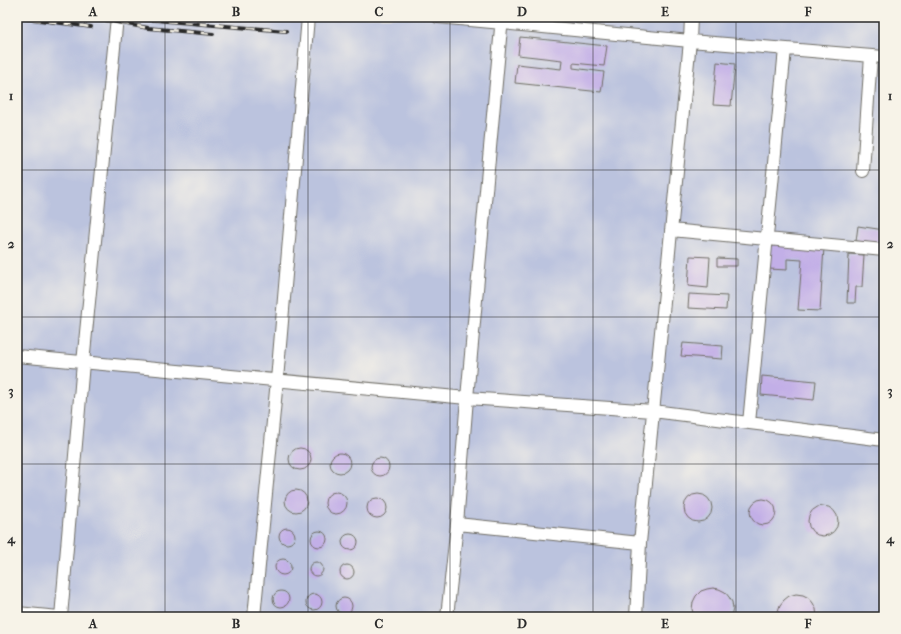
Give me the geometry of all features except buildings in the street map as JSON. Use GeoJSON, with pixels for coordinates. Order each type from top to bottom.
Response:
{"type":"FeatureCollection","features":[{"type":"Feature","properties":{"kind":"lane"},"geometry":{"type":"LineString","coordinates":[[17,613],[60,617],[83,362],[117,17]]}},
{"type":"Feature","properties":{"kind":"lane"},"geometry":{"type":"LineString","coordinates":[[254,617],[277,380],[308,17]]}},
{"type":"Feature","properties":{"kind":"lane"},"geometry":{"type":"LineString","coordinates":[[438,17],[502,20],[690,41],[884,57]]}},
{"type":"Feature","properties":{"kind":"lane"},"geometry":{"type":"LineString","coordinates":[[636,617],[640,543],[690,41],[691,17]]}},
{"type":"Feature","properties":{"kind":"lane"},"geometry":{"type":"LineString","coordinates":[[447,617],[457,524],[467,398],[502,20]]}},
{"type":"Feature","properties":{"kind":"lane"},"geometry":{"type":"LineString","coordinates":[[750,423],[785,49]]}},
{"type":"Feature","properties":{"kind":"lane"},"geometry":{"type":"LineString","coordinates":[[862,171],[871,56]]}},
{"type":"Feature","properties":{"kind":"lane"},"geometry":{"type":"LineString","coordinates":[[671,230],[884,250]]}},
{"type":"Feature","properties":{"kind":"lane"},"geometry":{"type":"LineString","coordinates":[[17,356],[467,398],[653,411],[884,440]]}},
{"type":"Feature","properties":{"kind":"lane"},"geometry":{"type":"LineString","coordinates":[[457,524],[640,543]]}},
{"type":"Feature","properties":{"kind":"shaded area"},"geometry":{"type":"Polygon","coordinates":[[[17,17],[884,17],[884,617],[17,617],[17,17]]]}},
{"type":"Feature","properties":{"kind":"railway"},"geometry":{"type":"LineString","coordinates":[[17,17],[91,27]]}},
{"type":"Feature","properties":{"kind":"railway"},"geometry":{"type":"LineString","coordinates":[[90,17],[148,28],[213,34]]}},
{"type":"Feature","properties":{"kind":"railway"},"geometry":{"type":"LineString","coordinates":[[120,17],[286,31]]}}]}
